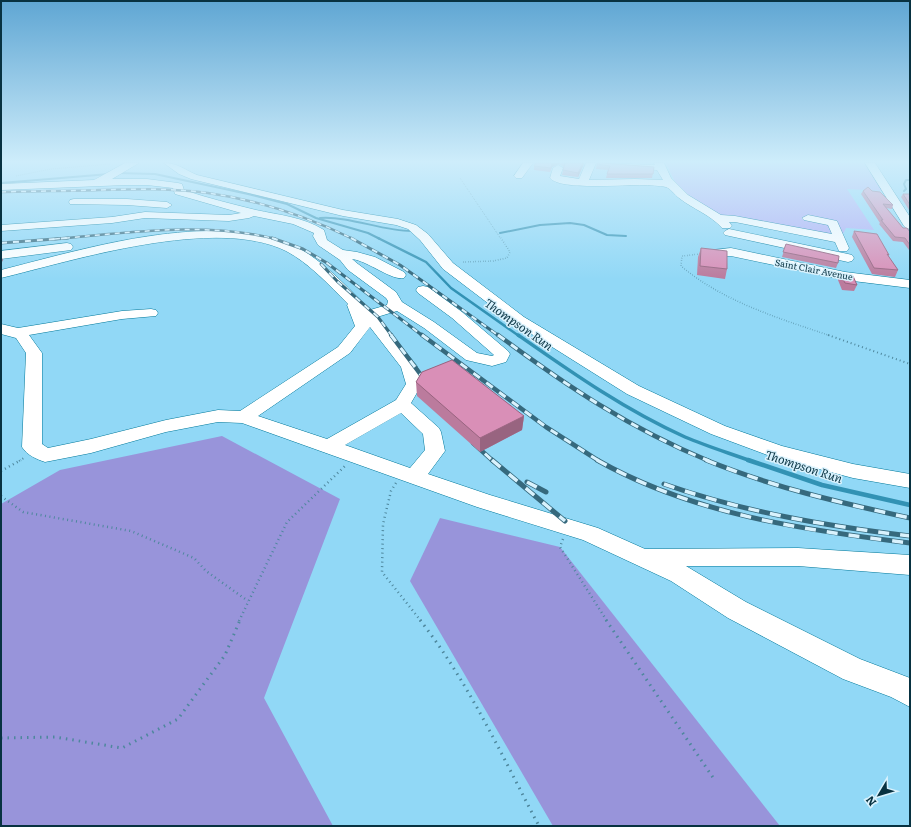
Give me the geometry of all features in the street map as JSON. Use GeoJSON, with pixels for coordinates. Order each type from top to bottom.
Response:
{"type":"FeatureCollection","features":[{"type":"Feature","properties":{"kind":"street"},"geometry":{"type":"LineString","coordinates":[[74,202],[127,202],[166,205],[216,210],[242,216]]}},
{"type":"Feature","properties":{"kind":"street"},"geometry":{"type":"LineString","coordinates":[[213,202],[256,213],[293,220],[312,226],[320,232],[319,236],[322,242],[340,254],[353,267],[391,295],[395,301],[395,304],[429,325],[472,358],[492,361],[500,359],[502,354],[497,349],[458,315],[423,290]]}},
{"type":"Feature","properties":{"kind":"street"},"geometry":{"type":"LineString","coordinates":[[296,202],[343,213],[406,225],[418,231],[442,261],[527,325],[610,377],[658,403],[718,430],[777,451],[853,471],[910,481]]}},
{"type":"Feature","properties":{"kind":"street"},"geometry":{"type":"LineString","coordinates":[[692,202],[718,218],[726,226],[731,252]]}},
{"type":"Feature","properties":{"kind":"street"},"geometry":{"type":"LineString","coordinates":[[895,202],[910,226]]}},
{"type":"Feature","properties":{"kind":"street"},"geometry":{"type":"LineString","coordinates":[[1,228],[112,220],[145,216],[229,218],[256,213]]}},
{"type":"Feature","properties":{"kind":"street"},"geometry":{"type":"LineString","coordinates":[[718,218],[735,219],[838,239]]}},
{"type":"Feature","properties":{"kind":"street"},"geometry":{"type":"LineString","coordinates":[[808,218],[833,223],[838,239],[858,278]]}},
{"type":"Feature","properties":{"kind":"street"},"geometry":{"type":"LineString","coordinates":[[728,233],[848,258]]}},
{"type":"Feature","properties":{"kind":"street"},"geometry":{"type":"LineString","coordinates":[[1,274],[104,248],[189,236],[218,234],[253,237],[288,248],[302,255],[376,324],[411,369],[414,384],[402,404],[330,446]]}},
{"type":"Feature","properties":{"kind":"street"},"geometry":{"type":"LineString","coordinates":[[1,255],[94,244],[126,245]]}},
{"type":"Feature","properties":{"kind":"street","name":"Saint Clair Avenue"},"geometry":{"type":"LineString","coordinates":[[718,253],[731,252],[858,278],[910,284]]}},
{"type":"Feature","properties":{"kind":"street"},"geometry":{"type":"LineString","coordinates":[[340,254],[354,254],[370,258],[399,275]]}},
{"type":"Feature","properties":{"kind":"street"},"geometry":{"type":"LineString","coordinates":[[244,417],[344,350],[363,326],[352,300]]}},
{"type":"Feature","properties":{"kind":"street"},"geometry":{"type":"LineString","coordinates":[[367,315],[389,310],[394,307],[395,304]]}},
{"type":"Feature","properties":{"kind":"street"},"geometry":{"type":"LineString","coordinates":[[8,331],[122,315],[151,313]]}},
{"type":"Feature","properties":{"kind":"street"},"geometry":{"type":"LineString","coordinates":[[8,331],[21,335],[34,352],[32,447],[45,455],[91,446],[166,426],[218,416],[244,417],[484,501],[590,534],[679,574],[737,610],[853,670],[899,686],[910,693]]}},
{"type":"Feature","properties":{"kind":"street"},"geometry":{"type":"LineString","coordinates":[[402,404],[432,432],[435,451],[409,474]]}},
{"type":"Feature","properties":{"kind":"street"},"geometry":{"type":"LineString","coordinates":[[642,557],[798,557],[910,564]]}},
{"type":"Feature","properties":{"kind":"path"},"geometry":{"type":"LineString","coordinates":[[442,261],[471,263],[507,258],[510,252],[476,202]]}},
{"type":"Feature","properties":{"kind":"path"},"geometry":{"type":"LineString","coordinates":[[718,253],[682,256],[681,266],[698,280],[751,308],[910,364]]}},
{"type":"Feature","properties":{"kind":"path"},"geometry":{"type":"LineString","coordinates":[[1,471],[38,450]]}},
{"type":"Feature","properties":{"kind":"path"},"geometry":{"type":"LineString","coordinates":[[1,738],[55,737],[122,748],[178,719],[225,655],[248,601],[287,522],[356,455]]}},
{"type":"Feature","properties":{"kind":"path"},"geometry":{"type":"LineString","coordinates":[[409,474],[391,491],[383,524],[382,572],[431,634],[478,709],[539,826]]}},
{"type":"Feature","properties":{"kind":"path"},"geometry":{"type":"LineString","coordinates":[[1,496],[23,512],[131,531],[194,558],[206,571],[248,601]]}},
{"type":"Feature","properties":{"kind":"path"},"geometry":{"type":"LineString","coordinates":[[568,527],[560,547],[595,604],[714,779]]}},
{"type":"Feature","properties":{"kind":"shaded area"},"geometry":{"type":"Polygon","coordinates":[[[699,202],[855,202],[874,230],[846,228],[841,238],[721,216],[699,202]]]}},
{"type":"Feature","properties":{"kind":"shaded area"},"geometry":{"type":"Polygon","coordinates":[[[222,436],[340,499],[264,698],[333,826],[1,826],[1,504],[60,470],[222,436]]]}},
{"type":"Feature","properties":{"kind":"shaded area"},"geometry":{"type":"Polygon","coordinates":[[[440,518],[560,547],[780,826],[553,826],[410,581],[440,518]]]}},
{"type":"Feature","properties":{"kind":"building"},"geometry":{"type":"Polygon","coordinates":[[[870,202],[890,202],[893,205],[883,204],[903,228],[907,228],[910,232],[910,245],[905,238],[895,237],[881,220],[883,220],[870,202]]]}},
{"type":"Feature","properties":{"kind":"building"},"geometry":{"type":"Polygon","coordinates":[[[854,231],[877,234],[889,255],[887,254],[898,270],[874,268],[854,231]]]}},
{"type":"Feature","properties":{"kind":"building"},"geometry":{"type":"Polygon","coordinates":[[[786,244],[839,256],[838,263],[783,252],[786,244]]]}},
{"type":"Feature","properties":{"kind":"building"},"geometry":{"type":"Polygon","coordinates":[[[701,248],[727,251],[727,269],[700,266],[701,248]]]}},
{"type":"Feature","properties":{"kind":"building"},"geometry":{"type":"Polygon","coordinates":[[[840,274],[853,276],[857,285],[845,283],[840,274]]]}},
{"type":"Feature","properties":{"kind":"building"},"geometry":{"type":"Polygon","coordinates":[[[452,360],[524,416],[480,438],[416,382],[422,372],[452,360]]]}},
{"type":"Feature","properties":{"kind":"waterway","name":"Thompson Run"},"geometry":{"type":"LineString","coordinates":[[278,202],[287,204],[316,218],[368,233],[426,262],[451,288],[519,336]]}},
{"type":"Feature","properties":{"kind":"waterway"},"geometry":{"type":"LineString","coordinates":[[320,218],[343,219],[389,229],[412,231]]}},
{"type":"Feature","properties":{"kind":"waterway"},"geometry":{"type":"LineString","coordinates":[[500,233],[540,225],[570,223],[584,225],[607,235],[626,236]]}},
{"type":"Feature","properties":{"kind":"waterway","name":"Thompson Run"},"geometry":{"type":"LineString","coordinates":[[518,335],[578,376],[641,415],[685,437],[751,461]]}},
{"type":"Feature","properties":{"kind":"waterway","name":"Thompson Run"},"geometry":{"type":"LineString","coordinates":[[748,460],[822,485],[910,505]]}},
{"type":"Feature","properties":{"kind":"railway"},"geometry":{"type":"LineString","coordinates":[[251,202],[282,210],[352,238]]}},
{"type":"Feature","properties":{"kind":"railway"},"geometry":{"type":"LineString","coordinates":[[58,239],[166,230],[221,231],[274,239]]}},
{"type":"Feature","properties":{"kind":"railway"},"geometry":{"type":"LineString","coordinates":[[58,239],[68,238]]}},
{"type":"Feature","properties":{"kind":"railway"},"geometry":{"type":"LineString","coordinates":[[352,238],[400,265],[499,336]]}},
{"type":"Feature","properties":{"kind":"railway"},"geometry":{"type":"LineString","coordinates":[[1,243],[58,239]]}},
{"type":"Feature","properties":{"kind":"railway"},"geometry":{"type":"LineString","coordinates":[[274,239],[303,249],[327,263],[423,336]]}},
{"type":"Feature","properties":{"kind":"railway"},"geometry":{"type":"LineString","coordinates":[[321,264],[337,281],[378,317],[392,336]]}},
{"type":"Feature","properties":{"kind":"railway"},"geometry":{"type":"LineString","coordinates":[[391,335],[427,383]]}},
{"type":"Feature","properties":{"kind":"railway"},"geometry":{"type":"LineString","coordinates":[[422,335],[546,427],[599,461]]}},
{"type":"Feature","properties":{"kind":"railway"},"geometry":{"type":"LineString","coordinates":[[498,335],[549,372],[599,405],[652,435],[709,461]]}},
{"type":"Feature","properties":{"kind":"railway"},"geometry":{"type":"LineString","coordinates":[[473,443],[493,461]]}},
{"type":"Feature","properties":{"kind":"railway"},"geometry":{"type":"LineString","coordinates":[[492,460],[565,521]]}},
{"type":"Feature","properties":{"kind":"railway"},"geometry":{"type":"LineString","coordinates":[[597,460],[633,479],[710,507],[789,525],[910,543]]}},
{"type":"Feature","properties":{"kind":"railway"},"geometry":{"type":"LineString","coordinates":[[706,460],[731,470],[781,486],[910,518]]}},
{"type":"Feature","properties":{"kind":"railway"},"geometry":{"type":"LineString","coordinates":[[527,482],[546,492]]}},
{"type":"Feature","properties":{"kind":"railway"},"geometry":{"type":"LineString","coordinates":[[664,484],[724,503],[786,517],[847,528],[910,536]]}}]}
